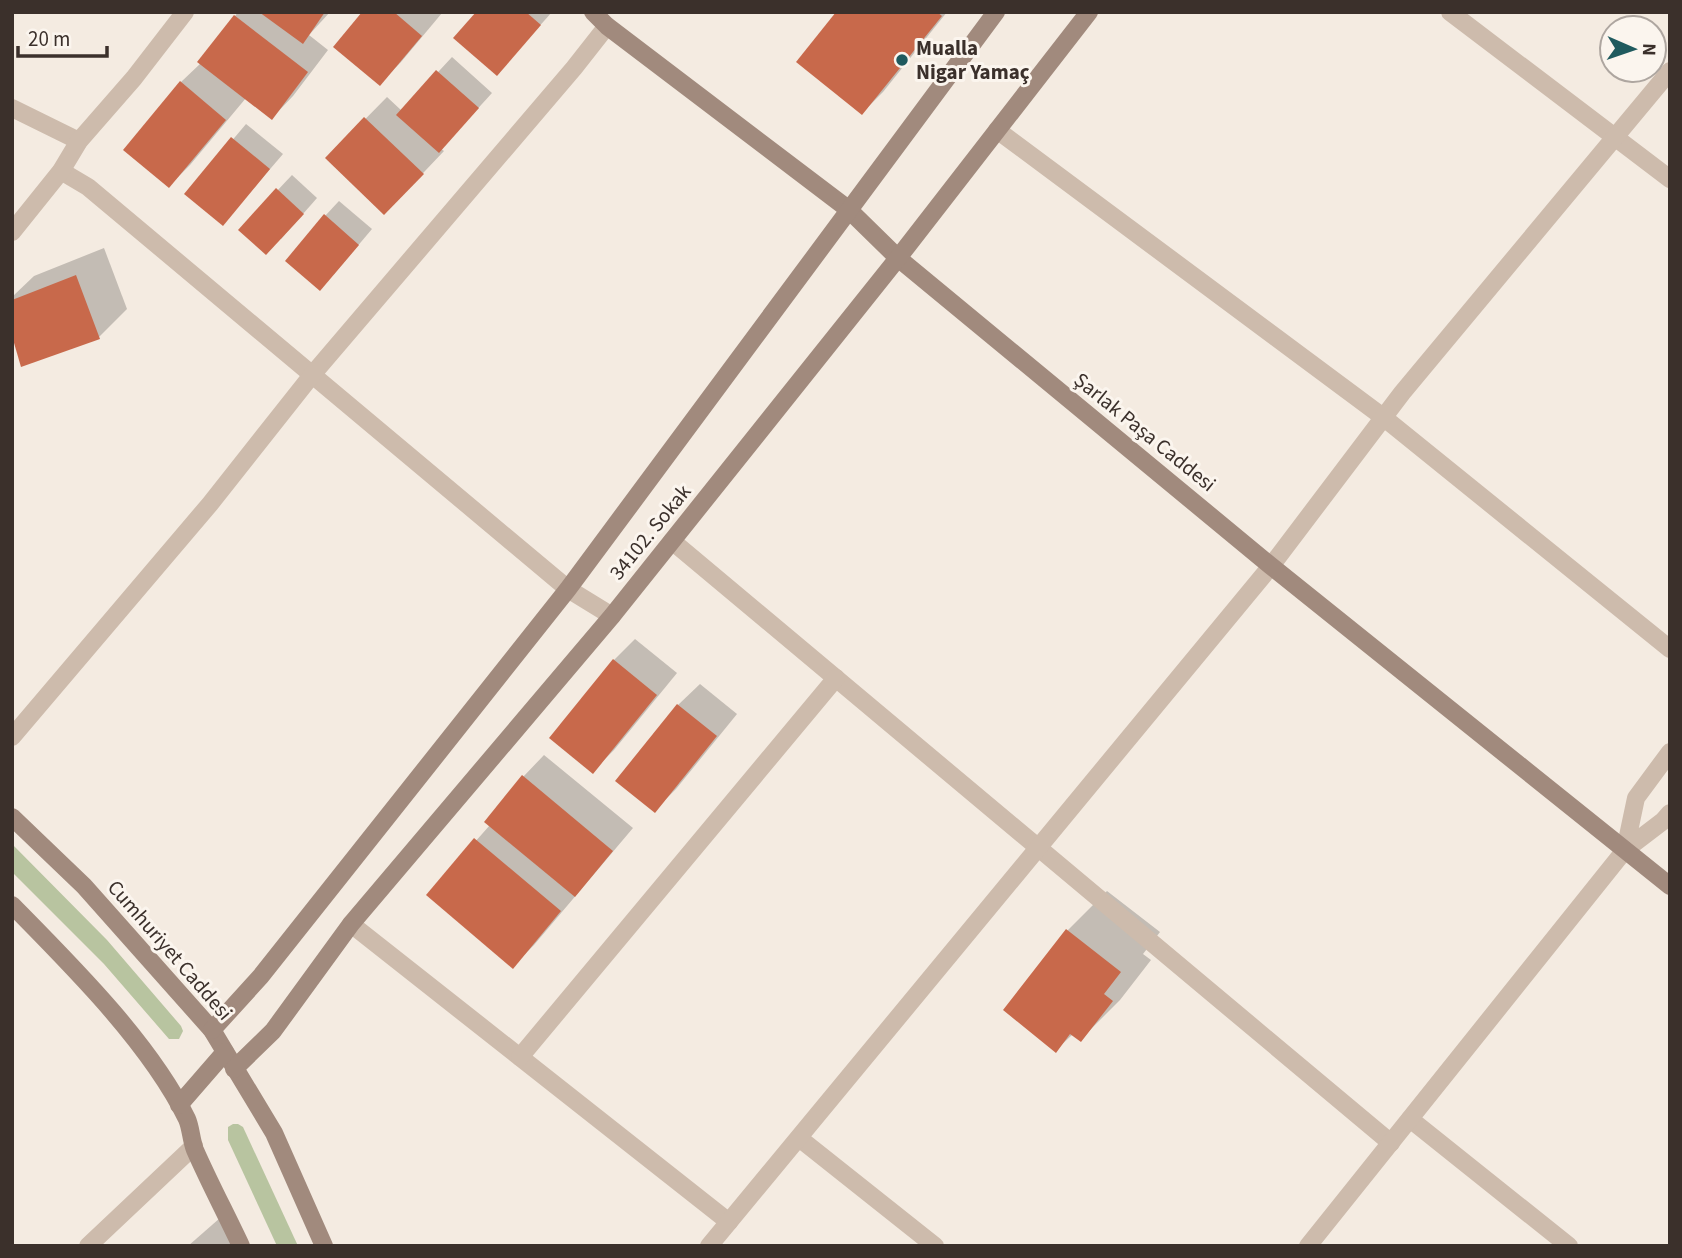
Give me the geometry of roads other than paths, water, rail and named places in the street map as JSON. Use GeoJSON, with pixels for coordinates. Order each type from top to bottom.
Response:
{"type":"FeatureCollection","features":[{"type":"Feature","properties":{"kind":"street"},"geometry":{"type":"LineString","coordinates":[[12,232],[61,172],[79,141],[134,78],[185,12]]}},
{"type":"Feature","properties":{"kind":"street","name":"Şarlak Paşa Caddesi"},"geometry":{"type":"LineString","coordinates":[[593,12],[607,26],[848,209],[898,258],[1271,566],[1670,886]]}},
{"type":"Feature","properties":{"kind":"street","name":"34102. Sokak"},"geometry":{"type":"LineString","coordinates":[[212,1031],[261,976],[568,589],[996,12]]}},
{"type":"Feature","properties":{"kind":"street","name":"34102. Sokak"},"geometry":{"type":"LineString","coordinates":[[234,1069],[273,1031],[351,924],[612,616],[898,258],[1089,12]]}},
{"type":"Feature","properties":{"kind":"street"},"geometry":{"type":"LineString","coordinates":[[1450,12],[1670,179]]}},
{"type":"Feature","properties":{"kind":"street"},"geometry":{"type":"LineString","coordinates":[[12,737],[210,504],[312,375],[607,26]]}},
{"type":"Feature","properties":{"kind":"street"},"geometry":{"type":"LineString","coordinates":[[709,1246],[1271,566],[1383,417],[1670,71]]}},
{"type":"Feature","properties":{"kind":"street"},"geometry":{"type":"LineString","coordinates":[[12,108],[79,141]]}},
{"type":"Feature","properties":{"kind":"street"},"geometry":{"type":"LineString","coordinates":[[997,130],[1383,417],[1670,649]]}},
{"type":"Feature","properties":{"kind":"street"},"geometry":{"type":"LineString","coordinates":[[61,172],[88,187],[568,589],[612,616]]}},
{"type":"Feature","properties":{"kind":"street"},"geometry":{"type":"LineString","coordinates":[[672,541],[1391,1143]]}},
{"type":"Feature","properties":{"kind":"street"},"geometry":{"type":"LineString","coordinates":[[520,1057],[836,678]]}},
{"type":"Feature","properties":{"kind":"street"},"geometry":{"type":"LineString","coordinates":[[1625,850],[1636,798],[1670,752]]}},
{"type":"Feature","properties":{"kind":"street"},"geometry":{"type":"LineString","coordinates":[[1308,1246],[1625,850],[1670,813]]}},
{"type":"Feature","properties":{"kind":"street","name":"Cumhuriyet Caddesi"},"geometry":{"type":"LineString","coordinates":[[12,817],[84,886],[212,1031],[274,1133],[324,1246]]}},
{"type":"Feature","properties":{"kind":"street"},"geometry":{"type":"LineString","coordinates":[[12,905],[55,948],[144,1051],[188,1121],[194,1146],[241,1246]]}},
{"type":"Feature","properties":{"kind":"street"},"geometry":{"type":"LineString","coordinates":[[351,924],[729,1222]]}},
{"type":"Feature","properties":{"kind":"street"},"geometry":{"type":"LineString","coordinates":[[179,1105],[225,1052]]}},
{"type":"Feature","properties":{"kind":"street"},"geometry":{"type":"LineString","coordinates":[[1410,1119],[1569,1246]]}},
{"type":"Feature","properties":{"kind":"street"},"geometry":{"type":"LineString","coordinates":[[799,1138],[935,1246]]}},
{"type":"Feature","properties":{"kind":"street"},"geometry":{"type":"LineString","coordinates":[[88,1246],[194,1146]]}},
{"type":"Feature","properties":{"kind":"place","name":"Mualla Nigar Yamaç"},"geometry":{"type":"Point","coordinates":[902,60]}}]}
